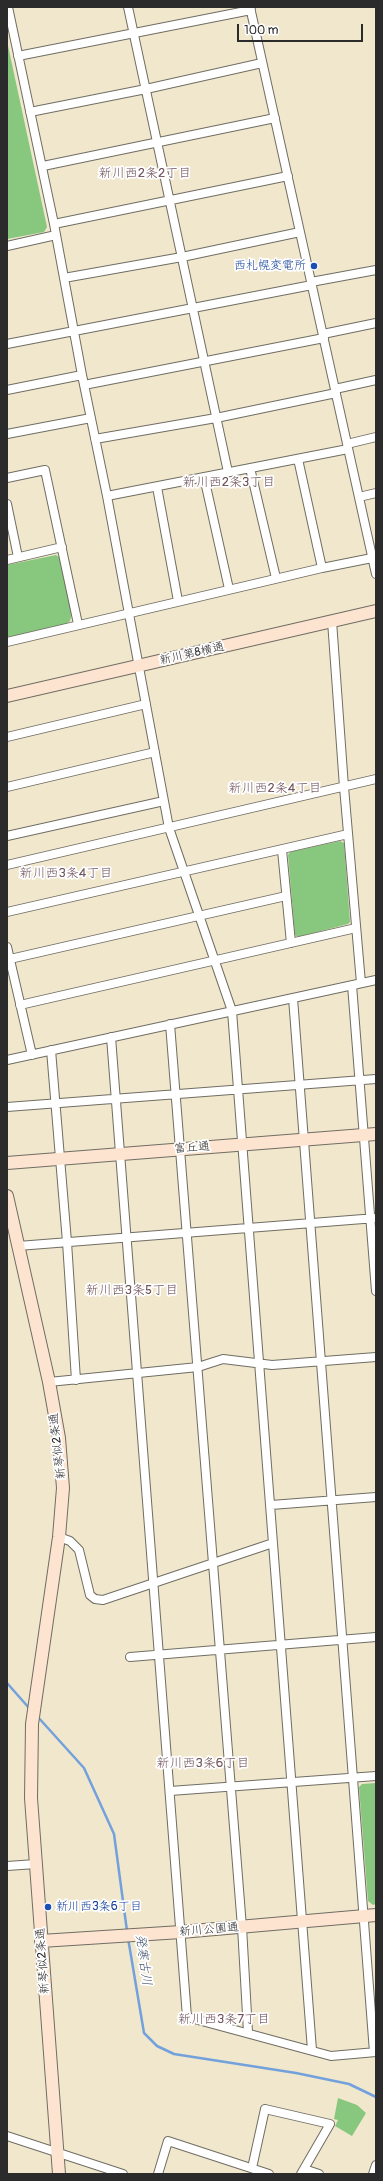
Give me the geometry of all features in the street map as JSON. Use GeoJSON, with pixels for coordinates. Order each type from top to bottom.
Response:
{"type":"FeatureCollection","features":[{"type":"Feature","properties":{"kind":"street"},"geometry":{"type":"LineString","coordinates":[[8,7],[43,166],[169,828],[232,1011],[312,2050]]}},
{"type":"Feature","properties":{"kind":"street"},"geometry":{"type":"LineString","coordinates":[[128,7],[228,472]]}},
{"type":"Feature","properties":{"kind":"street"},"geometry":{"type":"LineString","coordinates":[[18,56],[134,35],[250,9],[359,497],[373,552],[376,574]]}},
{"type":"Feature","properties":{"kind":"street"},"geometry":{"type":"LineString","coordinates":[[30,112],[146,89],[262,63]]}},
{"type":"Feature","properties":{"kind":"street"},"geometry":{"type":"LineString","coordinates":[[43,166],[275,118]]}},
{"type":"Feature","properties":{"kind":"street"},"geometry":{"type":"LineString","coordinates":[[54,224],[288,176]]}},
{"type":"Feature","properties":{"kind":"street"},"geometry":{"type":"LineString","coordinates":[[64,278],[182,257],[300,232]]}},
{"type":"Feature","properties":{"kind":"street"},"geometry":{"type":"LineString","coordinates":[[7,246],[56,235]]}},
{"type":"Feature","properties":{"kind":"street"},"geometry":{"type":"LineString","coordinates":[[7,344],[74,332],[376,270]]}},
{"type":"Feature","properties":{"kind":"street"},"geometry":{"type":"LineString","coordinates":[[84,386],[204,362],[376,323]]}},
{"type":"Feature","properties":{"kind":"street"},"geometry":{"type":"LineString","coordinates":[[7,390],[82,375]]}},
{"type":"Feature","properties":{"kind":"street"},"geometry":{"type":"LineString","coordinates":[[95,439],[216,418],[335,391],[376,380]]}},
{"type":"Feature","properties":{"kind":"street"},"geometry":{"type":"LineString","coordinates":[[7,434],[91,418]]}},
{"type":"Feature","properties":{"kind":"street"},"geometry":{"type":"LineString","coordinates":[[107,496],[298,459],[376,437]]}},
{"type":"Feature","properties":{"kind":"street"},"geometry":{"type":"LineString","coordinates":[[298,459],[322,568]]}},
{"type":"Feature","properties":{"kind":"street"},"geometry":{"type":"LineString","coordinates":[[250,468],[276,578]]}},
{"type":"Feature","properties":{"kind":"street"},"geometry":{"type":"LineString","coordinates":[[7,478],[45,470],[78,624]]}},
{"type":"Feature","properties":{"kind":"street"},"geometry":{"type":"LineString","coordinates":[[204,477],[229,589]]}},
{"type":"Feature","properties":{"kind":"street"},"geometry":{"type":"LineString","coordinates":[[157,487],[178,601]]}},
{"type":"Feature","properties":{"kind":"street"},"geometry":{"type":"LineString","coordinates":[[359,497],[376,493]]}},
{"type":"Feature","properties":{"kind":"street"},"geometry":{"type":"LineString","coordinates":[[7,504],[18,557]]}},
{"type":"Feature","properties":{"kind":"street"},"geometry":{"type":"LineString","coordinates":[[7,560],[62,547]]}},
{"type":"Feature","properties":{"kind":"street"},"geometry":{"type":"LineString","coordinates":[[7,642],[128,612],[322,568],[373,552]]}},
{"type":"Feature","properties":{"kind":"street","name":"新川第8横通"},"geometry":{"type":"LineString","coordinates":[[7,696],[376,611]]}},
{"type":"Feature","properties":{"kind":"street"},"geometry":{"type":"LineString","coordinates":[[332,621],[344,786],[362,983]]}},
{"type":"Feature","properties":{"kind":"street"},"geometry":{"type":"LineString","coordinates":[[7,736],[146,704]]}},
{"type":"Feature","properties":{"kind":"street"},"geometry":{"type":"LineString","coordinates":[[7,787],[155,752]]}},
{"type":"Feature","properties":{"kind":"street"},"geometry":{"type":"LineString","coordinates":[[7,865],[376,779]]}},
{"type":"Feature","properties":{"kind":"street"},"geometry":{"type":"LineString","coordinates":[[7,836],[164,801]]}},
{"type":"Feature","properties":{"kind":"street"},"geometry":{"type":"LineString","coordinates":[[7,912],[348,834]]}},
{"type":"Feature","properties":{"kind":"street"},"geometry":{"type":"LineString","coordinates":[[282,850],[291,943]]}},
{"type":"Feature","properties":{"kind":"street"},"geometry":{"type":"LineString","coordinates":[[10,959],[286,896]]}},
{"type":"Feature","properties":{"kind":"street"},"geometry":{"type":"LineString","coordinates":[[20,1006],[356,928]]}},
{"type":"Feature","properties":{"kind":"street"},"geometry":{"type":"LineString","coordinates":[[7,947],[32,1055]]}},
{"type":"Feature","properties":{"kind":"street"},"geometry":{"type":"LineString","coordinates":[[7,1060],[376,980]]}},
{"type":"Feature","properties":{"kind":"street"},"geometry":{"type":"LineString","coordinates":[[352,985],[363,1135],[373,1219],[376,1290]]}},
{"type":"Feature","properties":{"kind":"street"},"geometry":{"type":"LineString","coordinates":[[111,1037],[182,1932],[187,2017],[248,2032],[331,2056],[375,2052],[363,1916],[322,1361],[302,1139],[293,998]]}},
{"type":"Feature","properties":{"kind":"street"},"geometry":{"type":"LineString","coordinates":[[170,1024],[242,1927],[248,2032]]}},
{"type":"Feature","properties":{"kind":"street"},"geometry":{"type":"LineString","coordinates":[[51,1050],[67,1242],[76,1380]]}},
{"type":"Feature","properties":{"kind":"street"},"geometry":{"type":"LineString","coordinates":[[7,1107],[376,1079]]}},
{"type":"Feature","properties":{"kind":"street","name":"富丘通"},"geometry":{"type":"LineString","coordinates":[[7,1163],[376,1134]]}},
{"type":"Feature","properties":{"kind":"street","name":"新琴似2条通"},"geometry":{"type":"LineString","coordinates":[[7,1196],[49,1382],[59,1438],[63,1488],[59,1537],[32,1724],[31,1798],[59,2174]]}},
{"type":"Feature","properties":{"kind":"street"},"geometry":{"type":"LineString","coordinates":[[18,1246],[373,1219]]}},
{"type":"Feature","properties":{"kind":"street"},"geometry":{"type":"LineString","coordinates":[[49,1382],[198,1368],[223,1360],[260,1364],[376,1357]]}},
{"type":"Feature","properties":{"kind":"street"},"geometry":{"type":"LineString","coordinates":[[271,1506],[376,1497]]}},
{"type":"Feature","properties":{"kind":"street"},"geometry":{"type":"LineString","coordinates":[[59,1537],[70,1541],[79,1550],[90,1595],[95,1600],[103,1600],[273,1543]]}},
{"type":"Feature","properties":{"kind":"street"},"geometry":{"type":"LineString","coordinates":[[130,1657],[376,1637]]}},
{"type":"Feature","properties":{"kind":"street"},"geometry":{"type":"LineString","coordinates":[[170,1791],[376,1776]]}},
{"type":"Feature","properties":{"kind":"street"},"geometry":{"type":"LineString","coordinates":[[7,1866],[36,1864]]}},
{"type":"Feature","properties":{"kind":"street","name":"新川公園通"},"geometry":{"type":"LineString","coordinates":[[41,1941],[182,1932],[376,1915]]}},
{"type":"Feature","properties":{"kind":"street"},"geometry":{"type":"LineString","coordinates":[[252,2168],[265,2109],[330,2124],[303,2172],[319,2174]]}},
{"type":"Feature","properties":{"kind":"street"},"geometry":{"type":"LineString","coordinates":[[7,2136],[123,2174]]}},
{"type":"Feature","properties":{"kind":"street"},"geometry":{"type":"LineString","coordinates":[[158,2174],[168,2141],[269,2174]]}},
{"type":"Feature","properties":{"kind":"street"},"geometry":{"type":"LineString","coordinates":[[373,2174],[376,2165]]}},
{"type":"Feature","properties":{"kind":"green space"},"geometry":{"type":"Polygon","coordinates":[[[7,41],[47,227],[44,232],[7,239],[7,41]]]}},
{"type":"Feature","properties":{"kind":"green space"},"geometry":{"type":"Polygon","coordinates":[[[56,555],[59,557],[74,606],[70,621],[60,629],[7,637],[7,565],[56,555]]]}},
{"type":"Feature","properties":{"kind":"green space"},"geometry":{"type":"Polygon","coordinates":[[[340,841],[344,843],[350,922],[348,924],[298,937],[295,935],[288,855],[290,852],[340,841]]]}},
{"type":"Feature","properties":{"kind":"green space"},"geometry":{"type":"Polygon","coordinates":[[[376,1783],[376,1904],[373,1905],[368,1901],[359,1787],[362,1784],[376,1783]]]}},
{"type":"Feature","properties":{"kind":"green space"},"geometry":{"type":"Polygon","coordinates":[[[338,2098],[357,2105],[366,2113],[352,2136],[335,2126],[338,2120],[334,2119],[338,2098]]]}},
{"type":"Feature","properties":{"kind":"waterway","name":"発寒古川"},"geometry":{"type":"LineString","coordinates":[[7,1683],[29,1708]]}},
{"type":"Feature","properties":{"kind":"waterway","name":"発寒古川"},"geometry":{"type":"LineString","coordinates":[[37,1716],[84,1768],[114,1834],[127,1931]]}},
{"type":"Feature","properties":{"kind":"waterway","name":"発寒古川"},"geometry":{"type":"LineString","coordinates":[[128,1938],[144,2033],[157,2046],[174,2054],[296,2073],[349,2084],[376,2097]]}},
{"type":"Feature","properties":{"kind":"place","name":"西札幌変電所"},"geometry":{"type":"Point","coordinates":[314,266]}},
{"type":"Feature","properties":{"kind":"place","name":"新川西3条6丁目"},"geometry":{"type":"Point","coordinates":[48,1907]}},
{"type":"Feature","properties":{"kind":"district","name":"新川西2条2丁目"},"geometry":{"type":"Point","coordinates":[145,174]}},
{"type":"Feature","properties":{"kind":"district","name":"新川西2条3丁目"},"geometry":{"type":"Point","coordinates":[229,483]}},
{"type":"Feature","properties":{"kind":"district","name":"新川西2条4丁目"},"geometry":{"type":"Point","coordinates":[275,789]}},
{"type":"Feature","properties":{"kind":"district","name":"新川西3条4丁目"},"geometry":{"type":"Point","coordinates":[66,874]}},
{"type":"Feature","properties":{"kind":"district","name":"新川西3条5丁目"},"geometry":{"type":"Point","coordinates":[132,1291]}},
{"type":"Feature","properties":{"kind":"district","name":"新川西3条6丁目"},"geometry":{"type":"Point","coordinates":[203,1764]}},
{"type":"Feature","properties":{"kind":"district","name":"新川西3条7丁目"},"geometry":{"type":"Point","coordinates":[224,2020]}}]}
